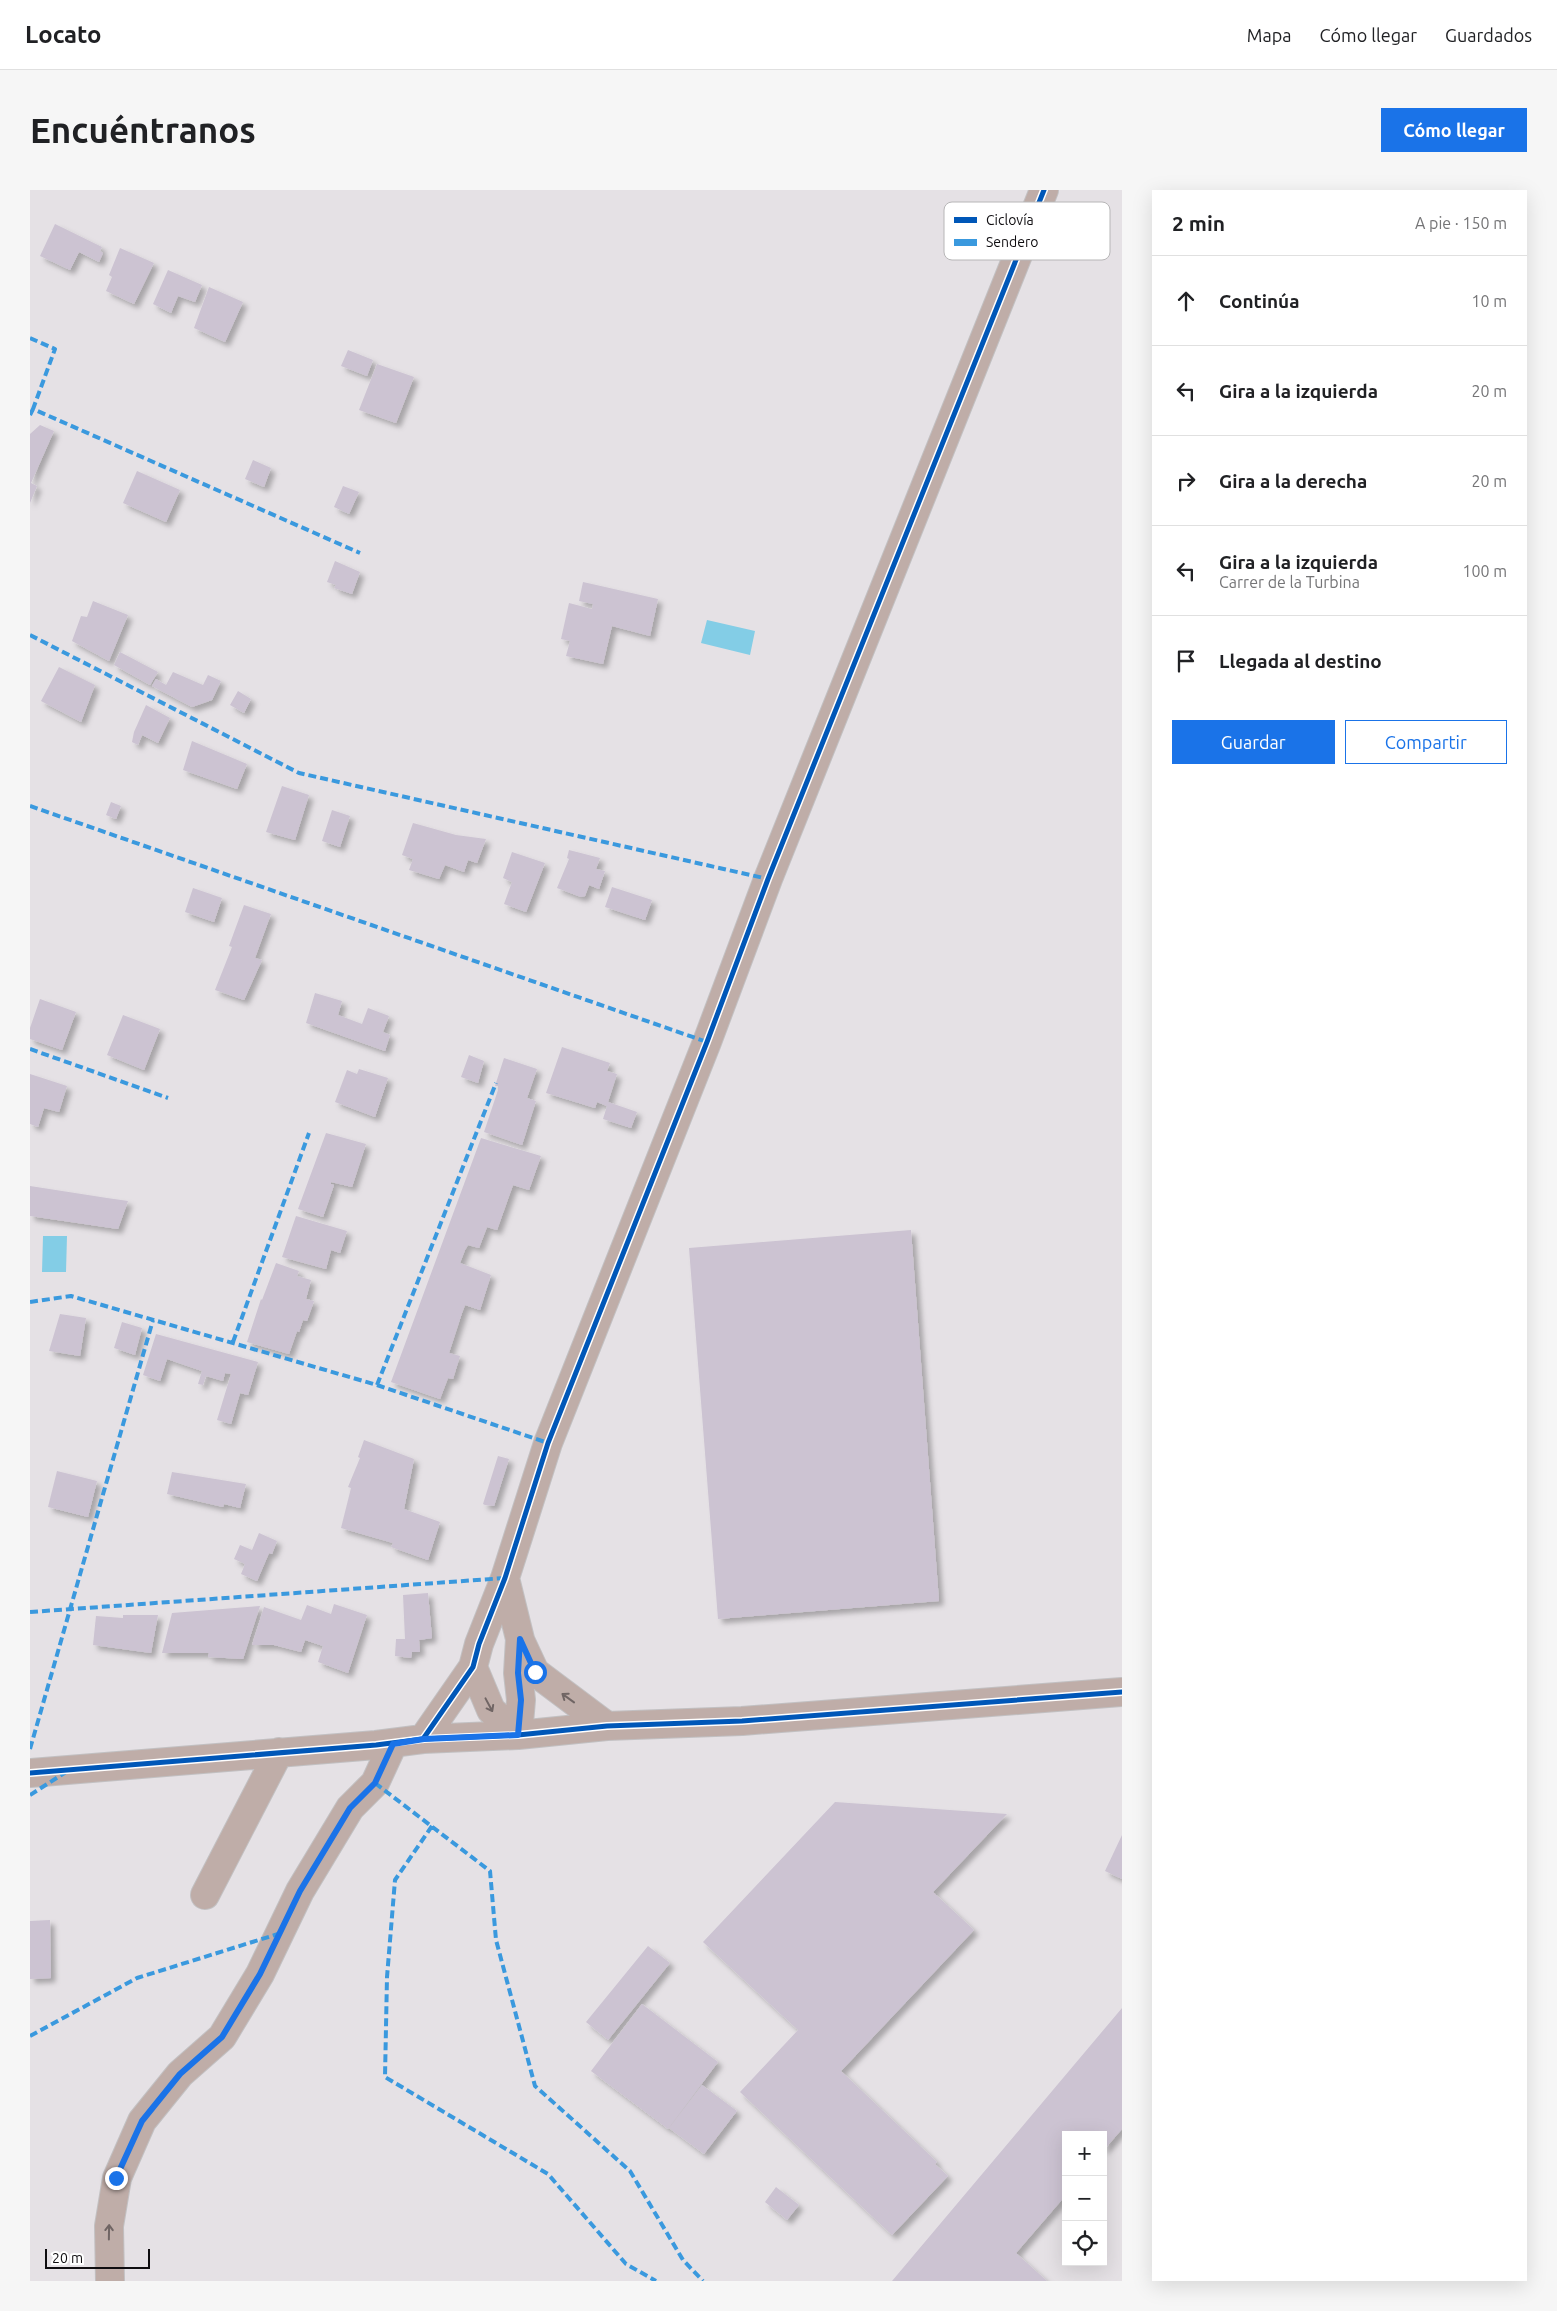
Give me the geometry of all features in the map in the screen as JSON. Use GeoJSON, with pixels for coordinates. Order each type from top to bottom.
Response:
{"type":"FeatureCollection","features":[{"type":"Feature","properties":{"kind":"street"},"geometry":{"type":"LineString","coordinates":[[1039,202],[1044,190]]}},
{"type":"Feature","properties":{"kind":"street"},"geometry":{"type":"LineString","coordinates":[[424,1739],[445,1705],[473,1667],[479,1644],[505,1578],[552,1434],[707,1042],[772,870],[1016,260]]}},
{"type":"Feature","properties":{"kind":"street"},"geometry":{"type":"LineString","coordinates":[[505,1578],[520,1639],[535,1672],[607,1726]]}},
{"type":"Feature","properties":{"kind":"street"},"geometry":{"type":"LineString","coordinates":[[518,1735],[521,1700],[518,1673],[520,1639]]}},
{"type":"Feature","properties":{"kind":"street"},"geometry":{"type":"LineString","coordinates":[[473,1667],[491,1710],[518,1735]]}},
{"type":"Feature","properties":{"kind":"street"},"geometry":{"type":"LineString","coordinates":[[30,1773],[393,1744],[424,1739],[518,1735],[607,1726],[742,1721],[1122,1692]]}},
{"type":"Feature","properties":{"kind":"street"},"geometry":{"type":"LineString","coordinates":[[110,2281],[109,2226],[116,2178],[142,2121],[180,2074],[222,2037],[260,1974],[300,1891],[350,1808],[375,1783],[393,1744]]}},
{"type":"Feature","properties":{"kind":"street"},"geometry":{"type":"LineString","coordinates":[[205,1894],[278,1752]]}},
{"type":"Feature","properties":{"kind":"water"},"geometry":{"type":"Polygon","coordinates":[[[707,620],[755,631],[750,655],[701,643],[707,620]]]}},
{"type":"Feature","properties":{"kind":"water"},"geometry":{"type":"Polygon","coordinates":[[[43,1236],[67,1236],[66,1272],[42,1272],[43,1236]]]}},
{"type":"Feature","properties":{"kind":"building"},"geometry":{"type":"Polygon","coordinates":[[[55,224],[102,247],[100,251],[103,253],[99,262],[79,252],[70,270],[40,256],[55,224]]]}},
{"type":"Feature","properties":{"kind":"building"},"geometry":{"type":"Polygon","coordinates":[[[120,248],[154,263],[134,304],[106,291],[112,277],[109,275],[120,248]]]}},
{"type":"Feature","properties":{"kind":"building"},"geometry":{"type":"Polygon","coordinates":[[[168,270],[202,285],[195,302],[178,296],[171,313],[153,304],[168,270]]]}},
{"type":"Feature","properties":{"kind":"building"},"geometry":{"type":"Polygon","coordinates":[[[209,287],[243,302],[225,342],[194,328],[209,287]]]}},
{"type":"Feature","properties":{"kind":"building"},"geometry":{"type":"Polygon","coordinates":[[[348,350],[373,360],[367,376],[341,366],[348,350]]]}},
{"type":"Feature","properties":{"kind":"building"},"geometry":{"type":"Polygon","coordinates":[[[377,364],[414,377],[396,423],[359,410],[377,364]]]}},
{"type":"Feature","properties":{"kind":"building"},"geometry":{"type":"Polygon","coordinates":[[[40,425],[54,431],[31,483],[37,486],[30,503],[30,434],[40,425]]]}},
{"type":"Feature","properties":{"kind":"building"},"geometry":{"type":"Polygon","coordinates":[[[253,460],[271,468],[264,487],[245,479],[253,460]]]}},
{"type":"Feature","properties":{"kind":"building"},"geometry":{"type":"Polygon","coordinates":[[[137,471],[180,490],[166,522],[123,503],[137,471]]]}},
{"type":"Feature","properties":{"kind":"building"},"geometry":{"type":"Polygon","coordinates":[[[343,486],[359,492],[349,514],[334,507],[343,486]]]}},
{"type":"Feature","properties":{"kind":"building"},"geometry":{"type":"Polygon","coordinates":[[[335,561],[360,572],[352,594],[334,588],[336,585],[327,582],[335,561]]]}},
{"type":"Feature","properties":{"kind":"building"},"geometry":{"type":"Polygon","coordinates":[[[583,582],[658,599],[650,636],[612,626],[603,664],[566,656],[570,641],[561,639],[569,603],[592,609],[593,604],[579,601],[583,582]]]}},
{"type":"Feature","properties":{"kind":"building"},"geometry":{"type":"Polygon","coordinates":[[[93,601],[128,615],[109,661],[72,641],[81,616],[87,617],[93,601]]]}},
{"type":"Feature","properties":{"kind":"building"},"geometry":{"type":"Polygon","coordinates":[[[120,652],[158,672],[150,685],[114,665],[120,652]]]}},
{"type":"Feature","properties":{"kind":"building"},"geometry":{"type":"Polygon","coordinates":[[[59,667],[95,685],[81,722],[41,701],[59,667]]]}},
{"type":"Feature","properties":{"kind":"building"},"geometry":{"type":"Polygon","coordinates":[[[173,672],[203,685],[208,675],[221,681],[212,700],[192,707],[152,686],[156,679],[166,685],[173,672]]]}},
{"type":"Feature","properties":{"kind":"building"},"geometry":{"type":"Polygon","coordinates":[[[238,691],[251,699],[244,713],[230,705],[238,691]]]}},
{"type":"Feature","properties":{"kind":"building"},"geometry":{"type":"Polygon","coordinates":[[[146,705],[170,718],[158,743],[142,735],[138,745],[132,742],[134,732],[146,705]]]}},
{"type":"Feature","properties":{"kind":"building"},"geometry":{"type":"Polygon","coordinates":[[[192,741],[247,764],[237,789],[183,770],[192,741]]]}},
{"type":"Feature","properties":{"kind":"building"},"geometry":{"type":"Polygon","coordinates":[[[282,786],[309,795],[295,840],[266,832],[282,786]]]}},
{"type":"Feature","properties":{"kind":"building"},"geometry":{"type":"Polygon","coordinates":[[[111,802],[121,806],[116,819],[106,815],[111,802]]]}},
{"type":"Feature","properties":{"kind":"building"},"geometry":{"type":"Polygon","coordinates":[[[332,810],[350,816],[340,847],[322,841],[332,810]]]}},
{"type":"Feature","properties":{"kind":"building"},"geometry":{"type":"Polygon","coordinates":[[[413,823],[456,835],[486,839],[477,863],[468,860],[464,872],[445,865],[439,879],[409,870],[413,859],[402,855],[413,823]]]}},
{"type":"Feature","properties":{"kind":"building"},"geometry":{"type":"Polygon","coordinates":[[[569,850],[600,858],[596,869],[605,871],[599,889],[589,885],[585,896],[581,897],[557,888],[569,859],[567,858],[569,850]]]}},
{"type":"Feature","properties":{"kind":"building"},"geometry":{"type":"Polygon","coordinates":[[[512,852],[545,863],[526,912],[504,904],[512,882],[503,878],[512,852]]]}},
{"type":"Feature","properties":{"kind":"building"},"geometry":{"type":"Polygon","coordinates":[[[612,887],[652,900],[645,920],[605,907],[612,887]]]}},
{"type":"Feature","properties":{"kind":"building"},"geometry":{"type":"Polygon","coordinates":[[[193,888],[222,898],[214,922],[185,912],[193,888]]]}},
{"type":"Feature","properties":{"kind":"building"},"geometry":{"type":"Polygon","coordinates":[[[244,905],[271,914],[255,958],[262,960],[244,1000],[215,990],[232,947],[229,946],[244,905]]]}},
{"type":"Feature","properties":{"kind":"building"},"geometry":{"type":"Polygon","coordinates":[[[315,993],[342,1001],[338,1015],[362,1024],[368,1008],[389,1016],[383,1032],[390,1035],[385,1051],[306,1023],[315,993]]]}},
{"type":"Feature","properties":{"kind":"building"},"geometry":{"type":"Polygon","coordinates":[[[40,999],[76,1012],[62,1050],[30,1039],[30,1028],[40,999]]]}},
{"type":"Feature","properties":{"kind":"building"},"geometry":{"type":"Polygon","coordinates":[[[123,1015],[160,1029],[144,1070],[107,1055],[123,1015]]]}},
{"type":"Feature","properties":{"kind":"building"},"geometry":{"type":"Polygon","coordinates":[[[562,1047],[610,1063],[607,1071],[617,1074],[608,1102],[637,1112],[631,1128],[603,1119],[607,1106],[597,1102],[595,1108],[546,1093],[562,1047]]]}},
{"type":"Feature","properties":{"kind":"building"},"geometry":{"type":"Polygon","coordinates":[[[469,1055],[484,1061],[478,1083],[461,1077],[469,1055]]]}},
{"type":"Feature","properties":{"kind":"building"},"geometry":{"type":"Polygon","coordinates":[[[504,1058],[537,1069],[527,1098],[536,1101],[522,1145],[484,1132],[498,1090],[498,1086],[495,1086],[504,1058]]]}},
{"type":"Feature","properties":{"kind":"building"},"geometry":{"type":"Polygon","coordinates":[[[359,1069],[388,1078],[375,1117],[335,1102],[347,1070],[357,1074],[359,1069]]]}},
{"type":"Feature","properties":{"kind":"building"},"geometry":{"type":"Polygon","coordinates":[[[30,1074],[67,1086],[59,1112],[44,1108],[38,1127],[30,1124],[30,1074]]]}},
{"type":"Feature","properties":{"kind":"building"},"geometry":{"type":"Polygon","coordinates":[[[326,1133],[366,1144],[352,1187],[331,1182],[334,1185],[323,1217],[298,1209],[326,1133]]]}},
{"type":"Feature","properties":{"kind":"building"},"geometry":{"type":"Polygon","coordinates":[[[481,1138],[541,1156],[529,1190],[513,1185],[497,1230],[487,1227],[479,1248],[468,1245],[465,1250],[460,1263],[491,1275],[480,1310],[465,1305],[449,1353],[460,1356],[453,1379],[448,1378],[440,1399],[391,1382],[481,1138]]]}},
{"type":"Feature","properties":{"kind":"building"},"geometry":{"type":"Polygon","coordinates":[[[30,1186],[128,1201],[118,1229],[30,1216],[30,1186]]]}},
{"type":"Feature","properties":{"kind":"building"},"geometry":{"type":"Polygon","coordinates":[[[296,1216],[347,1231],[340,1253],[331,1250],[326,1269],[282,1257],[296,1216]]]}},
{"type":"Feature","properties":{"kind":"building"},"geometry":{"type":"Polygon","coordinates":[[[911,1230],[939,1601],[718,1619],[689,1248],[911,1230]]]}},
{"type":"Feature","properties":{"kind":"building"},"geometry":{"type":"Polygon","coordinates":[[[276,1263],[299,1271],[297,1276],[311,1280],[306,1299],[314,1301],[307,1321],[303,1320],[299,1332],[297,1331],[289,1354],[247,1342],[261,1299],[276,1263]]]}},
{"type":"Feature","properties":{"kind":"building"},"geometry":{"type":"Polygon","coordinates":[[[60,1314],[86,1318],[80,1356],[49,1351],[60,1314]]]}},
{"type":"Feature","properties":{"kind":"building"},"geometry":{"type":"Polygon","coordinates":[[[122,1322],[142,1328],[135,1355],[114,1348],[122,1322]]]}},
{"type":"Feature","properties":{"kind":"building"},"geometry":{"type":"Polygon","coordinates":[[[156,1334],[258,1362],[248,1395],[240,1393],[231,1424],[217,1420],[231,1374],[225,1373],[223,1381],[206,1376],[203,1385],[198,1384],[202,1371],[167,1359],[160,1381],[143,1375],[156,1334]]]}},
{"type":"Feature","properties":{"kind":"building"},"geometry":{"type":"Polygon","coordinates":[[[364,1440],[414,1459],[404,1509],[440,1522],[428,1560],[391,1547],[393,1543],[341,1528],[351,1488],[348,1487],[360,1458],[358,1457],[364,1440]]]}},
{"type":"Feature","properties":{"kind":"building"},"geometry":{"type":"Polygon","coordinates":[[[498,1456],[509,1459],[494,1506],[485,1505],[483,1504],[498,1456]]]}},
{"type":"Feature","properties":{"kind":"building"},"geometry":{"type":"Polygon","coordinates":[[[57,1471],[97,1481],[88,1517],[48,1507],[57,1471]]]}},
{"type":"Feature","properties":{"kind":"building"},"geometry":{"type":"Polygon","coordinates":[[[172,1472],[246,1484],[240,1508],[224,1504],[223,1507],[167,1494],[172,1472]]]}},
{"type":"Feature","properties":{"kind":"building"},"geometry":{"type":"Polygon","coordinates":[[[259,1533],[277,1541],[272,1554],[269,1553],[257,1581],[241,1574],[245,1564],[234,1559],[240,1545],[252,1550],[259,1533]]]}},
{"type":"Feature","properties":{"kind":"building"},"geometry":{"type":"Polygon","coordinates":[[[428,1593],[432,1638],[419,1640],[420,1652],[412,1652],[411,1658],[395,1656],[396,1639],[405,1639],[403,1595],[428,1593]]]}},
{"type":"Feature","properties":{"kind":"building"},"geometry":{"type":"Polygon","coordinates":[[[334,1604],[367,1615],[348,1673],[318,1662],[323,1646],[305,1640],[301,1652],[274,1645],[252,1645],[264,1607],[301,1620],[307,1605],[331,1614],[334,1604]]]}},
{"type":"Feature","properties":{"kind":"building"},"geometry":{"type":"Polygon","coordinates":[[[260,1606],[243,1659],[208,1657],[209,1653],[162,1653],[172,1613],[260,1606]]]}},
{"type":"Feature","properties":{"kind":"building"},"geometry":{"type":"Polygon","coordinates":[[[123,1615],[158,1615],[151,1653],[93,1645],[96,1616],[123,1618],[123,1615]]]}},
{"type":"Feature","properties":{"kind":"building"},"geometry":{"type":"Polygon","coordinates":[[[835,1802],[1007,1814],[933,1892],[974,1930],[841,2071],[937,2162],[935,2164],[948,2176],[892,2235],[740,2092],[798,2030],[703,1942],[835,1802]]]}},
{"type":"Feature","properties":{"kind":"building"},"geometry":{"type":"Polygon","coordinates":[[[1122,1835],[1122,1879],[1105,1871],[1122,1835]]]}},
{"type":"Feature","properties":{"kind":"building"},"geometry":{"type":"Polygon","coordinates":[[[50,1920],[51,1978],[30,1979],[30,1921],[50,1920]]]}},
{"type":"Feature","properties":{"kind":"building"},"geometry":{"type":"Polygon","coordinates":[[[648,1946],[670,1963],[608,2040],[586,2022],[648,1946]]]}},
{"type":"Feature","properties":{"kind":"building"},"geometry":{"type":"Polygon","coordinates":[[[642,2004],[718,2062],[668,2129],[591,2071],[642,2004]]]}},
{"type":"Feature","properties":{"kind":"building"},"geometry":{"type":"Polygon","coordinates":[[[1122,2008],[1122,2129],[1107,2146],[1107,2131],[1062,2131],[1062,2200],[1016,2253],[1047,2281],[892,2281],[1122,2008]]]}},
{"type":"Feature","properties":{"kind":"building"},"geometry":{"type":"Polygon","coordinates":[[[702,2085],[737,2111],[704,2154],[669,2128],[702,2085]]]}},
{"type":"Feature","properties":{"kind":"building"},"geometry":{"type":"Polygon","coordinates":[[[776,2187],[799,2205],[787,2220],[765,2202],[776,2187]]]}},
{"type":"Feature","properties":{"kind":"marked path"},"geometry":{"type":"LineString","coordinates":[[30,338],[55,349],[33,409]]}},
{"type":"Feature","properties":{"kind":"marked path"},"geometry":{"type":"LineString","coordinates":[[30,415],[33,409],[360,553]]}},
{"type":"Feature","properties":{"kind":"marked path"},"geometry":{"type":"LineString","coordinates":[[30,635],[299,773],[768,879]]}},
{"type":"Feature","properties":{"kind":"marked path"},"geometry":{"type":"LineString","coordinates":[[30,806],[707,1042]]}},
{"type":"Feature","properties":{"kind":"marked path"},"geometry":{"type":"LineString","coordinates":[[30,1049],[168,1098]]}},
{"type":"Feature","properties":{"kind":"marked path"},"geometry":{"type":"LineString","coordinates":[[377,1385],[496,1083]]}},
{"type":"Feature","properties":{"kind":"marked path"},"geometry":{"type":"LineString","coordinates":[[233,1342],[309,1133]]}},
{"type":"Feature","properties":{"kind":"marked path"},"geometry":{"type":"LineString","coordinates":[[30,1302],[71,1296],[377,1385],[548,1443]]}},
{"type":"Feature","properties":{"kind":"marked path"},"geometry":{"type":"LineString","coordinates":[[30,1749],[153,1320]]}},
{"type":"Feature","properties":{"kind":"marked path"},"geometry":{"type":"LineString","coordinates":[[30,1612],[505,1578]]}},
{"type":"Feature","properties":{"kind":"marked path"},"geometry":{"type":"LineString","coordinates":[[30,1795],[66,1772]]}},
{"type":"Feature","properties":{"kind":"marked path"},"geometry":{"type":"LineString","coordinates":[[375,1783],[490,1871],[496,1940],[535,2086],[630,2171],[683,2260],[703,2281]]}},
{"type":"Feature","properties":{"kind":"marked path"},"geometry":{"type":"LineString","coordinates":[[432,1826],[395,1880],[387,1977],[385,2077],[548,2174],[626,2264],[656,2281]]}},
{"type":"Feature","properties":{"kind":"marked path"},"geometry":{"type":"LineString","coordinates":[[30,2036],[137,1978],[278,1934]]}},
{"type":"Feature","properties":{"kind":"cycle path"},"geometry":{"type":"LineString","coordinates":[[1039,202],[1044,190]]}},
{"type":"Feature","properties":{"kind":"cycle path"},"geometry":{"type":"LineString","coordinates":[[423,1739],[473,1667],[479,1644],[505,1578],[548,1443],[707,1042],[768,879],[1016,260]]}},
{"type":"Feature","properties":{"kind":"cycle path"},"geometry":{"type":"LineString","coordinates":[[30,1773],[376,1745],[423,1739],[518,1735],[607,1726],[742,1721],[1122,1692]]}},
{"type":"Feature","properties":{"kind":"route"},"geometry":{"type":"LineString","coordinates":[[116,2178],[142,2121],[180,2074],[222,2037],[260,1974],[300,1891],[350,1808],[375,1783],[393,1744],[424,1739],[518,1735],[521,1700],[518,1673],[520,1639],[535,1672]]}}]}
